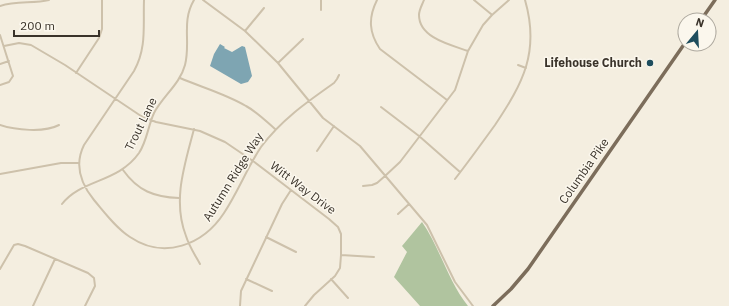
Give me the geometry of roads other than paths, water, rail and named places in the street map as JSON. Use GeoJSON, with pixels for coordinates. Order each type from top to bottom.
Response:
{"type":"FeatureCollection","features":[{"type":"Feature","properties":{"kind":"main road"},"geometry":{"type":"LineString","coordinates":[[707,12],[715,0]]}},
{"type":"Feature","properties":{"kind":"main road","name":"Columbia Pike"},"geometry":{"type":"LineString","coordinates":[[493,306],[528,269],[679,52]]}},
{"type":"Feature","properties":{"kind":"street"},"geometry":{"type":"LineString","coordinates":[[0,6],[14,2],[38,2],[49,0]]}},
{"type":"Feature","properties":{"kind":"street"},"geometry":{"type":"LineString","coordinates":[[76,73],[99,38],[102,29],[102,0]]}},
{"type":"Feature","properties":{"kind":"street","name":"Autumn Ridge Way"},"geometry":{"type":"LineString","coordinates":[[144,0],[144,39],[141,54],[134,71],[84,144],[80,153],[79,163],[81,178],[85,188],[113,222],[124,233],[137,242],[148,246],[165,248],[178,247],[189,244],[201,238],[212,229],[224,213],[253,161],[276,129],[290,115],[334,83],[339,75]]}},
{"type":"Feature","properties":{"kind":"street","name":"Trout Lane"},"geometry":{"type":"LineString","coordinates":[[62,204],[68,197],[123,170],[131,163],[140,150],[157,108],[180,78],[186,57],[187,16],[189,8],[194,0]]}},
{"type":"Feature","properties":{"kind":"street"},"geometry":{"type":"LineString","coordinates":[[203,0],[245,31],[278,63],[322,118],[360,146],[427,225],[455,282],[473,306]]}},
{"type":"Feature","properties":{"kind":"street"},"geometry":{"type":"LineString","coordinates":[[320,0],[321,10]]}},
{"type":"Feature","properties":{"kind":"street"},"geometry":{"type":"LineString","coordinates":[[376,0],[371,13],[371,31],[380,49],[447,100]]}},
{"type":"Feature","properties":{"kind":"street"},"geometry":{"type":"LineString","coordinates":[[424,0],[419,12],[422,27],[435,38],[468,52]]}},
{"type":"Feature","properties":{"kind":"street"},"geometry":{"type":"LineString","coordinates":[[474,0],[492,15]]}},
{"type":"Feature","properties":{"kind":"street"},"geometry":{"type":"LineString","coordinates":[[363,186],[372,186],[386,176],[400,162],[458,84],[468,52],[483,25],[509,0]]}},
{"type":"Feature","properties":{"kind":"street"},"geometry":{"type":"LineString","coordinates":[[455,179],[518,89],[530,52],[531,38],[529,14],[525,0]]}},
{"type":"Feature","properties":{"kind":"street"},"geometry":{"type":"LineString","coordinates":[[245,31],[264,8]]}},
{"type":"Feature","properties":{"kind":"street"},"geometry":{"type":"LineString","coordinates":[[0,35],[12,73],[10,82],[0,86]]}},
{"type":"Feature","properties":{"kind":"street"},"geometry":{"type":"LineString","coordinates":[[278,63],[303,39]]}},
{"type":"Feature","properties":{"kind":"street","name":"Witt Way Drive"},"geometry":{"type":"LineString","coordinates":[[4,46],[19,43],[31,45],[137,114],[151,121],[194,129],[225,142],[253,161],[329,219],[338,227],[342,237],[342,255],[338,271],[305,306]]}},
{"type":"Feature","properties":{"kind":"street"},"geometry":{"type":"LineString","coordinates":[[0,64],[8,61]]}},
{"type":"Feature","properties":{"kind":"street"},"geometry":{"type":"LineString","coordinates":[[518,65],[526,68]]}},
{"type":"Feature","properties":{"kind":"street"},"geometry":{"type":"LineString","coordinates":[[180,78],[236,100],[253,110],[276,129]]}},
{"type":"Feature","properties":{"kind":"street"},"geometry":{"type":"LineString","coordinates":[[381,107],[420,136],[460,172]]}},
{"type":"Feature","properties":{"kind":"street"},"geometry":{"type":"LineString","coordinates":[[0,125],[18,129],[50,128],[59,125]]}},
{"type":"Feature","properties":{"kind":"street"},"geometry":{"type":"LineString","coordinates":[[317,151],[334,126]]}},
{"type":"Feature","properties":{"kind":"street"},"geometry":{"type":"LineString","coordinates":[[194,129],[181,181],[179,198],[182,222],[189,244],[200,264]]}},
{"type":"Feature","properties":{"kind":"street"},"geometry":{"type":"LineString","coordinates":[[0,174],[60,163],[79,163]]}},
{"type":"Feature","properties":{"kind":"street"},"geometry":{"type":"LineString","coordinates":[[123,170],[131,180],[142,189],[162,197],[179,198]]}},
{"type":"Feature","properties":{"kind":"street"},"geometry":{"type":"LineString","coordinates":[[240,306],[241,291],[246,279],[282,204],[291,190]]}},
{"type":"Feature","properties":{"kind":"street"},"geometry":{"type":"LineString","coordinates":[[398,214],[410,204]]}},
{"type":"Feature","properties":{"kind":"street"},"geometry":{"type":"LineString","coordinates":[[266,237],[296,252]]}},
{"type":"Feature","properties":{"kind":"street"},"geometry":{"type":"LineString","coordinates":[[0,269],[10,249],[16,244],[25,246],[88,273],[94,278],[95,286],[85,306]]}},
{"type":"Feature","properties":{"kind":"street"},"geometry":{"type":"LineString","coordinates":[[342,255],[374,257]]}},
{"type":"Feature","properties":{"kind":"street"},"geometry":{"type":"LineString","coordinates":[[33,306],[55,259]]}},
{"type":"Feature","properties":{"kind":"street"},"geometry":{"type":"LineString","coordinates":[[246,279],[272,291]]}},
{"type":"Feature","properties":{"kind":"street"},"geometry":{"type":"LineString","coordinates":[[331,280],[348,298]]}},
{"type":"Feature","properties":{"kind":"water"},"geometry":{"type":"Polygon","coordinates":[[[220,44],[232,52],[242,46],[245,47],[252,76],[248,82],[241,84],[210,66],[214,54],[220,44]]]}},
{"type":"Feature","properties":{"kind":"place","name":"Lifehouse Church"},"geometry":{"type":"Point","coordinates":[650,63]}}]}
